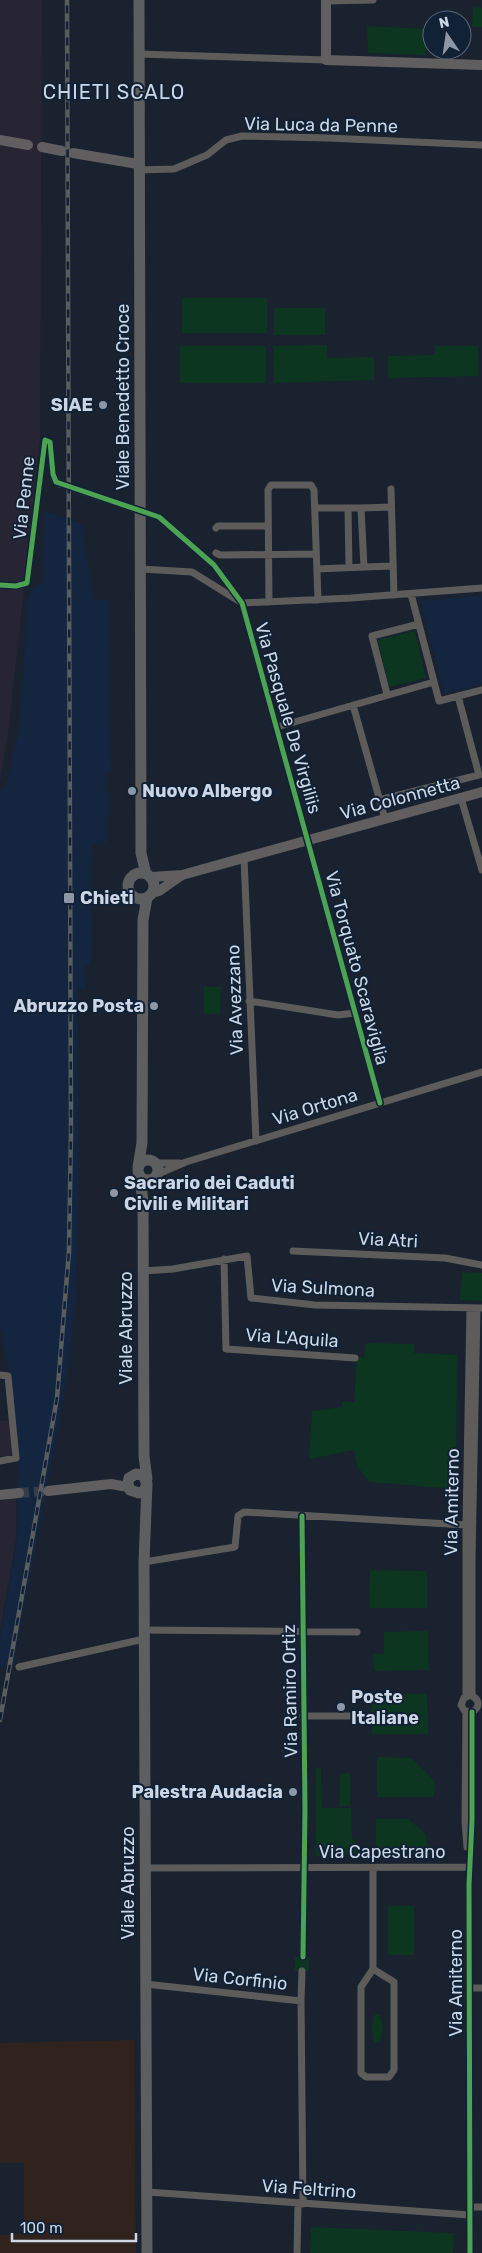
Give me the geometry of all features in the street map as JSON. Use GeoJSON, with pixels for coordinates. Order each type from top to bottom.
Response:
{"type":"FeatureCollection","features":[{"type":"Feature","properties":{"kind":"main road","name":"Viale Benedetto Croce"},"geometry":{"type":"LineString","coordinates":[[139,0],[138,167],[142,875]]}},
{"type":"Feature","properties":{"kind":"main road"},"geometry":{"type":"LineString","coordinates":[[142,875],[154,883],[142,897],[130,893],[128,886],[129,880],[142,875]]}},
{"type":"Feature","properties":{"kind":"main road","name":"Viale Abruzzo"},"geometry":{"type":"LineString","coordinates":[[142,897],[142,1143],[148,1170],[143,1200],[144,1456],[147,1482],[144,1562],[147,2253]]}},
{"type":"Feature","properties":{"kind":"main road","name":"Viale Abruzzo"},"geometry":{"type":"LineString","coordinates":[[144,1456],[132,1483],[145,1513]]}},
{"type":"Feature","properties":{"kind":"main road"},"geometry":{"type":"LineString","coordinates":[[143,1475],[147,1482],[144,1491],[132,1483],[143,1475]]}},
{"type":"Feature","properties":{"kind":"street"},"geometry":{"type":"LineString","coordinates":[[326,60],[326,0],[373,0]]}},
{"type":"Feature","properties":{"kind":"street"},"geometry":{"type":"LineString","coordinates":[[139,54],[482,65]]}},
{"type":"Feature","properties":{"kind":"street","name":"Via Luca da Penne"},"geometry":{"type":"LineString","coordinates":[[138,167],[174,169],[207,155],[226,140],[242,136],[482,145]]}},
{"type":"Feature","properties":{"kind":"street"},"geometry":{"type":"LineString","coordinates":[[0,140],[28,145]]}},
{"type":"Feature","properties":{"kind":"street"},"geometry":{"type":"LineString","coordinates":[[42,148],[138,167]]}},
{"type":"Feature","properties":{"kind":"street","name":"Via Penne"},"geometry":{"type":"LineString","coordinates":[[0,586],[16,586],[27,583],[45,440],[50,442],[53,474],[60,484]]}},
{"type":"Feature","properties":{"kind":"street"},"geometry":{"type":"LineString","coordinates":[[269,602],[268,490],[271,486],[311,485],[314,490],[318,600]]}},
{"type":"Feature","properties":{"kind":"street"},"geometry":{"type":"LineString","coordinates":[[391,489],[394,595]]}},
{"type":"Feature","properties":{"kind":"street"},"geometry":{"type":"LineString","coordinates":[[81,491],[125,507],[141,510]]}},
{"type":"Feature","properties":{"kind":"street"},"geometry":{"type":"LineString","coordinates":[[316,508],[392,507]]}},
{"type":"Feature","properties":{"kind":"street"},"geometry":{"type":"LineString","coordinates":[[361,508],[364,566]]}},
{"type":"Feature","properties":{"kind":"street"},"geometry":{"type":"LineString","coordinates":[[348,509],[349,567]]}},
{"type":"Feature","properties":{"kind":"street","name":"Via Pasquale De Virgiliis"},"geometry":{"type":"LineString","coordinates":[[141,510],[159,517],[203,554],[224,577],[242,603],[308,841]]}},
{"type":"Feature","properties":{"kind":"street"},"geometry":{"type":"LineString","coordinates":[[216,528],[218,526],[268,526]]}},
{"type":"Feature","properties":{"kind":"street"},"geometry":{"type":"LineString","coordinates":[[216,553],[220,555],[316,554]]}},
{"type":"Feature","properties":{"kind":"street"},"geometry":{"type":"LineString","coordinates":[[317,569],[393,566]]}},
{"type":"Feature","properties":{"kind":"street"},"geometry":{"type":"LineString","coordinates":[[141,569],[192,572],[242,603],[318,600],[482,588]]}},
{"type":"Feature","properties":{"kind":"street"},"geometry":{"type":"LineString","coordinates":[[411,594],[439,701],[482,690]]}},
{"type":"Feature","properties":{"kind":"street"},"geometry":{"type":"LineString","coordinates":[[388,694],[372,636],[419,624]]}},
{"type":"Feature","properties":{"kind":"street"},"geometry":{"type":"LineString","coordinates":[[276,727],[434,682]]}},
{"type":"Feature","properties":{"kind":"street"},"geometry":{"type":"LineString","coordinates":[[379,800],[479,775],[458,696]]}},
{"type":"Feature","properties":{"kind":"street"},"geometry":{"type":"LineString","coordinates":[[353,705],[385,819]]}},
{"type":"Feature","properties":{"kind":"street","name":"Via Colonnetta"},"geometry":{"type":"LineString","coordinates":[[182,875],[482,792]]}},
{"type":"Feature","properties":{"kind":"street"},"geometry":{"type":"LineString","coordinates":[[462,798],[482,870]]}},
{"type":"Feature","properties":{"kind":"street","name":"Via Torquato Scaraviglia"},"geometry":{"type":"LineString","coordinates":[[308,841],[380,1103]]}},
{"type":"Feature","properties":{"kind":"street","name":"Via Avezzano"},"geometry":{"type":"LineString","coordinates":[[244,858],[256,1141]]}},
{"type":"Feature","properties":{"kind":"street"},"geometry":{"type":"LineString","coordinates":[[142,875],[182,875]]}},
{"type":"Feature","properties":{"kind":"street"},"geometry":{"type":"LineString","coordinates":[[142,897],[159,891],[182,875]]}},
{"type":"Feature","properties":{"kind":"street"},"geometry":{"type":"LineString","coordinates":[[249,1001],[338,1016],[355,1013]]}},
{"type":"Feature","properties":{"kind":"street","name":"Via Ortona"},"geometry":{"type":"LineString","coordinates":[[148,1170],[186,1162],[482,1072]]}},
{"type":"Feature","properties":{"kind":"street","name":"Via Ortona"},"geometry":{"type":"LineString","coordinates":[[148,1170],[186,1162]]}},
{"type":"Feature","properties":{"kind":"street","name":"Via Atri"},"geometry":{"type":"LineString","coordinates":[[292,1251],[445,1258],[482,1265]]}},
{"type":"Feature","properties":{"kind":"street","name":"Via Sulmona"},"geometry":{"type":"LineString","coordinates":[[143,1271],[173,1269],[247,1256],[251,1298],[315,1305],[476,1308]]}},
{"type":"Feature","properties":{"kind":"street","name":"Via L'Aquila"},"geometry":{"type":"LineString","coordinates":[[224,1259],[226,1349],[355,1358]]}},
{"type":"Feature","properties":{"kind":"street","name":"Via Amiterno"},"geometry":{"type":"LineString","coordinates":[[469,1696],[469,1525],[476,1308]]}},
{"type":"Feature","properties":{"kind":"street"},"geometry":{"type":"LineString","coordinates":[[0,1375],[8,1376],[16,1458],[0,1461]]}},
{"type":"Feature","properties":{"kind":"street"},"geometry":{"type":"LineString","coordinates":[[48,1490],[132,1483]]}},
{"type":"Feature","properties":{"kind":"street"},"geometry":{"type":"LineString","coordinates":[[0,1495],[18,1494]]}},
{"type":"Feature","properties":{"kind":"street"},"geometry":{"type":"LineString","coordinates":[[144,1562],[234,1547],[238,1516],[244,1512],[482,1525]]}},
{"type":"Feature","properties":{"kind":"street","name":"Via Ramiro Ortiz"},"geometry":{"type":"LineString","coordinates":[[302,1516],[305,1866],[303,1956]]}},
{"type":"Feature","properties":{"kind":"street"},"geometry":{"type":"LineString","coordinates":[[18,1667],[144,1634],[356,1632]]}},
{"type":"Feature","properties":{"kind":"street"},"geometry":{"type":"LineString","coordinates":[[469,1696],[476,1698],[480,1704],[477,1709],[469,1712],[462,1703],[469,1696]]}},
{"type":"Feature","properties":{"kind":"street","name":"Via Amiterno"},"geometry":{"type":"LineString","coordinates":[[469,1712],[472,1821],[469,1867],[470,2253]]}},
{"type":"Feature","properties":{"kind":"street"},"geometry":{"type":"LineString","coordinates":[[304,1716],[362,1716]]}},
{"type":"Feature","properties":{"kind":"street","name":"Via Capestrano"},"geometry":{"type":"LineString","coordinates":[[145,1868],[305,1866],[469,1867]]}},
{"type":"Feature","properties":{"kind":"street"},"geometry":{"type":"LineString","coordinates":[[373,1867],[373,1969],[361,1987],[361,2073],[366,2077],[390,2077],[394,2070],[394,1982],[373,1969]]}},
{"type":"Feature","properties":{"kind":"street","name":"Via Corfinio"},"geometry":{"type":"LineString","coordinates":[[145,1984],[301,2001],[302,1970]]}},
{"type":"Feature","properties":{"kind":"street"},"geometry":{"type":"LineString","coordinates":[[469,1988],[482,1988]]}},
{"type":"Feature","properties":{"kind":"street"},"geometry":{"type":"LineString","coordinates":[[297,2253],[300,2204],[301,2001]]}},
{"type":"Feature","properties":{"kind":"street","name":"Via Feltrino"},"geometry":{"type":"LineString","coordinates":[[147,2192],[300,2204],[470,2211],[482,2207]]}},
{"type":"Feature","properties":{"kind":"shaded area"},"geometry":{"type":"Polygon","coordinates":[[[0,0],[42,0],[40,440],[8,733],[0,782],[0,0]]]}},
{"type":"Feature","properties":{"kind":"shaded area"},"geometry":{"type":"Polygon","coordinates":[[[44,511],[81,524],[94,600],[109,600],[111,772],[105,772],[105,791],[110,793],[110,816],[106,817],[107,843],[92,844],[91,965],[85,966],[86,990],[78,989],[79,1184],[75,1304],[64,1396],[13,1668],[0,1666],[0,1639],[17,1540],[19,1455],[10,1375],[0,1327],[0,791],[6,786],[20,725],[28,597],[37,584],[44,584],[44,511]]]}},
{"type":"Feature","properties":{"kind":"shaded area"},"geometry":{"type":"Polygon","coordinates":[[[482,596],[482,684],[444,694],[420,601],[482,596]]]}},
{"type":"Feature","properties":{"kind":"shaded area"},"geometry":{"type":"Polygon","coordinates":[[[10,1420],[11,1456],[0,1456],[0,1421],[10,1420]]]}},
{"type":"Feature","properties":{"kind":"shaded area"},"geometry":{"type":"Polygon","coordinates":[[[16,1499],[16,1539],[0,1631],[0,1501],[16,1499]]]}},
{"type":"Feature","properties":{"kind":"shaded area"},"geometry":{"type":"Polygon","coordinates":[[[134,2040],[136,2253],[0,2253],[0,2235],[24,2234],[24,2163],[0,2163],[0,2043],[134,2040]]]}},
{"type":"Feature","properties":{"kind":"green space"},"geometry":{"type":"Polygon","coordinates":[[[473,7],[482,8],[482,27],[472,27],[473,7]]]}},
{"type":"Feature","properties":{"kind":"green space"},"geometry":{"type":"Polygon","coordinates":[[[367,26],[422,29],[422,55],[368,53],[367,26]]]}},
{"type":"Feature","properties":{"kind":"green space"},"geometry":{"type":"Polygon","coordinates":[[[182,298],[267,298],[267,333],[182,333],[182,298]]]}},
{"type":"Feature","properties":{"kind":"green space"},"geometry":{"type":"Polygon","coordinates":[[[274,308],[325,308],[325,335],[274,335],[274,308]]]}},
{"type":"Feature","properties":{"kind":"green space"},"geometry":{"type":"Polygon","coordinates":[[[327,345],[327,358],[374,357],[374,380],[274,383],[273,346],[327,345]]]}},
{"type":"Feature","properties":{"kind":"green space"},"geometry":{"type":"Polygon","coordinates":[[[180,346],[266,346],[266,383],[180,383],[180,346]]]}},
{"type":"Feature","properties":{"kind":"green space"},"geometry":{"type":"Polygon","coordinates":[[[435,346],[478,346],[479,376],[388,378],[388,356],[435,355],[435,346]]]}},
{"type":"Feature","properties":{"kind":"green space"},"geometry":{"type":"Polygon","coordinates":[[[415,631],[426,678],[389,687],[378,640],[415,631]]]}},
{"type":"Feature","properties":{"kind":"green space"},"geometry":{"type":"Polygon","coordinates":[[[204,987],[221,987],[220,1014],[204,1014],[204,987]]]}},
{"type":"Feature","properties":{"kind":"green space"},"geometry":{"type":"Polygon","coordinates":[[[462,1272],[482,1273],[482,1301],[460,1300],[462,1272]]]}},
{"type":"Feature","properties":{"kind":"green space"},"geometry":{"type":"Polygon","coordinates":[[[366,1343],[414,1344],[414,1353],[457,1355],[456,1489],[369,1482],[357,1466],[354,1450],[309,1459],[312,1411],[342,1407],[342,1402],[354,1402],[357,1357],[364,1357],[366,1343]]]}},
{"type":"Feature","properties":{"kind":"green space"},"geometry":{"type":"Polygon","coordinates":[[[370,1570],[427,1571],[427,1608],[369,1608],[370,1570]]]}},
{"type":"Feature","properties":{"kind":"green space"},"geometry":{"type":"Polygon","coordinates":[[[428,1631],[429,1670],[374,1671],[373,1654],[384,1654],[384,1632],[428,1631]]]}},
{"type":"Feature","properties":{"kind":"green space"},"geometry":{"type":"Polygon","coordinates":[[[371,1694],[427,1694],[428,1734],[372,1734],[371,1694]]]}},
{"type":"Feature","properties":{"kind":"green space"},"geometry":{"type":"Polygon","coordinates":[[[377,1757],[411,1758],[435,1782],[434,1797],[377,1797],[377,1757]]]}},
{"type":"Feature","properties":{"kind":"green space"},"geometry":{"type":"Polygon","coordinates":[[[316,1768],[321,1768],[322,1808],[351,1808],[352,1838],[367,1855],[316,1856],[316,1768]]]}},
{"type":"Feature","properties":{"kind":"green space"},"geometry":{"type":"Polygon","coordinates":[[[350,1773],[350,1806],[339,1806],[340,1774],[350,1773]]]}},
{"type":"Feature","properties":{"kind":"green space"},"geometry":{"type":"Polygon","coordinates":[[[376,1819],[408,1819],[426,1834],[427,1844],[430,1846],[433,1854],[376,1852],[376,1819]]]}},
{"type":"Feature","properties":{"kind":"green space"},"geometry":{"type":"Polygon","coordinates":[[[388,1906],[414,1906],[414,1955],[388,1955],[388,1906]]]}},
{"type":"Feature","properties":{"kind":"green space"},"geometry":{"type":"Polygon","coordinates":[[[295,1957],[309,1957],[309,1971],[295,1971],[295,1957]]]}},
{"type":"Feature","properties":{"kind":"green space"},"geometry":{"type":"Polygon","coordinates":[[[374,2015],[380,2015],[383,2028],[380,2042],[374,2042],[372,2028],[374,2015]]]}},
{"type":"Feature","properties":{"kind":"green space"},"geometry":{"type":"Polygon","coordinates":[[[311,2227],[454,2233],[453,2253],[310,2253],[311,2227]]]}},
{"type":"Feature","properties":{"kind":"tunnel"},"geometry":{"type":"LineString","coordinates":[[60,484],[81,491]]}},
{"type":"Feature","properties":{"kind":"tunnel"},"geometry":{"type":"LineString","coordinates":[[19,1493],[48,1491]]}},
{"type":"Feature","properties":{"kind":"railway"},"geometry":{"type":"LineString","coordinates":[[0,1720],[57,1398],[69,1251],[71,1130],[67,0]]}},
{"type":"Feature","properties":{"kind":"cycle path"},"geometry":{"type":"LineString","coordinates":[[0,585],[16,586],[27,583],[45,440],[50,442],[53,474],[56,482],[159,517],[214,565],[242,603],[380,1103]]}},
{"type":"Feature","properties":{"kind":"cycle path"},"geometry":{"type":"LineString","coordinates":[[302,1516],[305,1809],[303,1957]]}},
{"type":"Feature","properties":{"kind":"cycle path"},"geometry":{"type":"LineString","coordinates":[[470,2253],[469,1885],[472,1821],[472,1712]]}},
{"type":"Feature","properties":{"kind":"place","name":"SIAE"},"geometry":{"type":"Point","coordinates":[103,405]}},
{"type":"Feature","properties":{"kind":"place","name":"Nuovo Albergo"},"geometry":{"type":"Point","coordinates":[132,791]}},
{"type":"Feature","properties":{"kind":"place","name":"Chieti"},"geometry":{"type":"Point","coordinates":[69,898]}},
{"type":"Feature","properties":{"kind":"place","name":"Abruzzo Posta"},"geometry":{"type":"Point","coordinates":[154,1006]}},
{"type":"Feature","properties":{"kind":"place","name":"Sacrario dei Caduti Civili e Militari"},"geometry":{"type":"Point","coordinates":[114,1193]}},
{"type":"Feature","properties":{"kind":"place","name":"Poste Italiane"},"geometry":{"type":"Point","coordinates":[341,1707]}},
{"type":"Feature","properties":{"kind":"place","name":"Palestra Audacia"},"geometry":{"type":"Point","coordinates":[293,1792]}},
{"type":"Feature","properties":{"kind":"district","name":"CHIETI SCALO"},"geometry":{"type":"Point","coordinates":[114,92]}}]}
